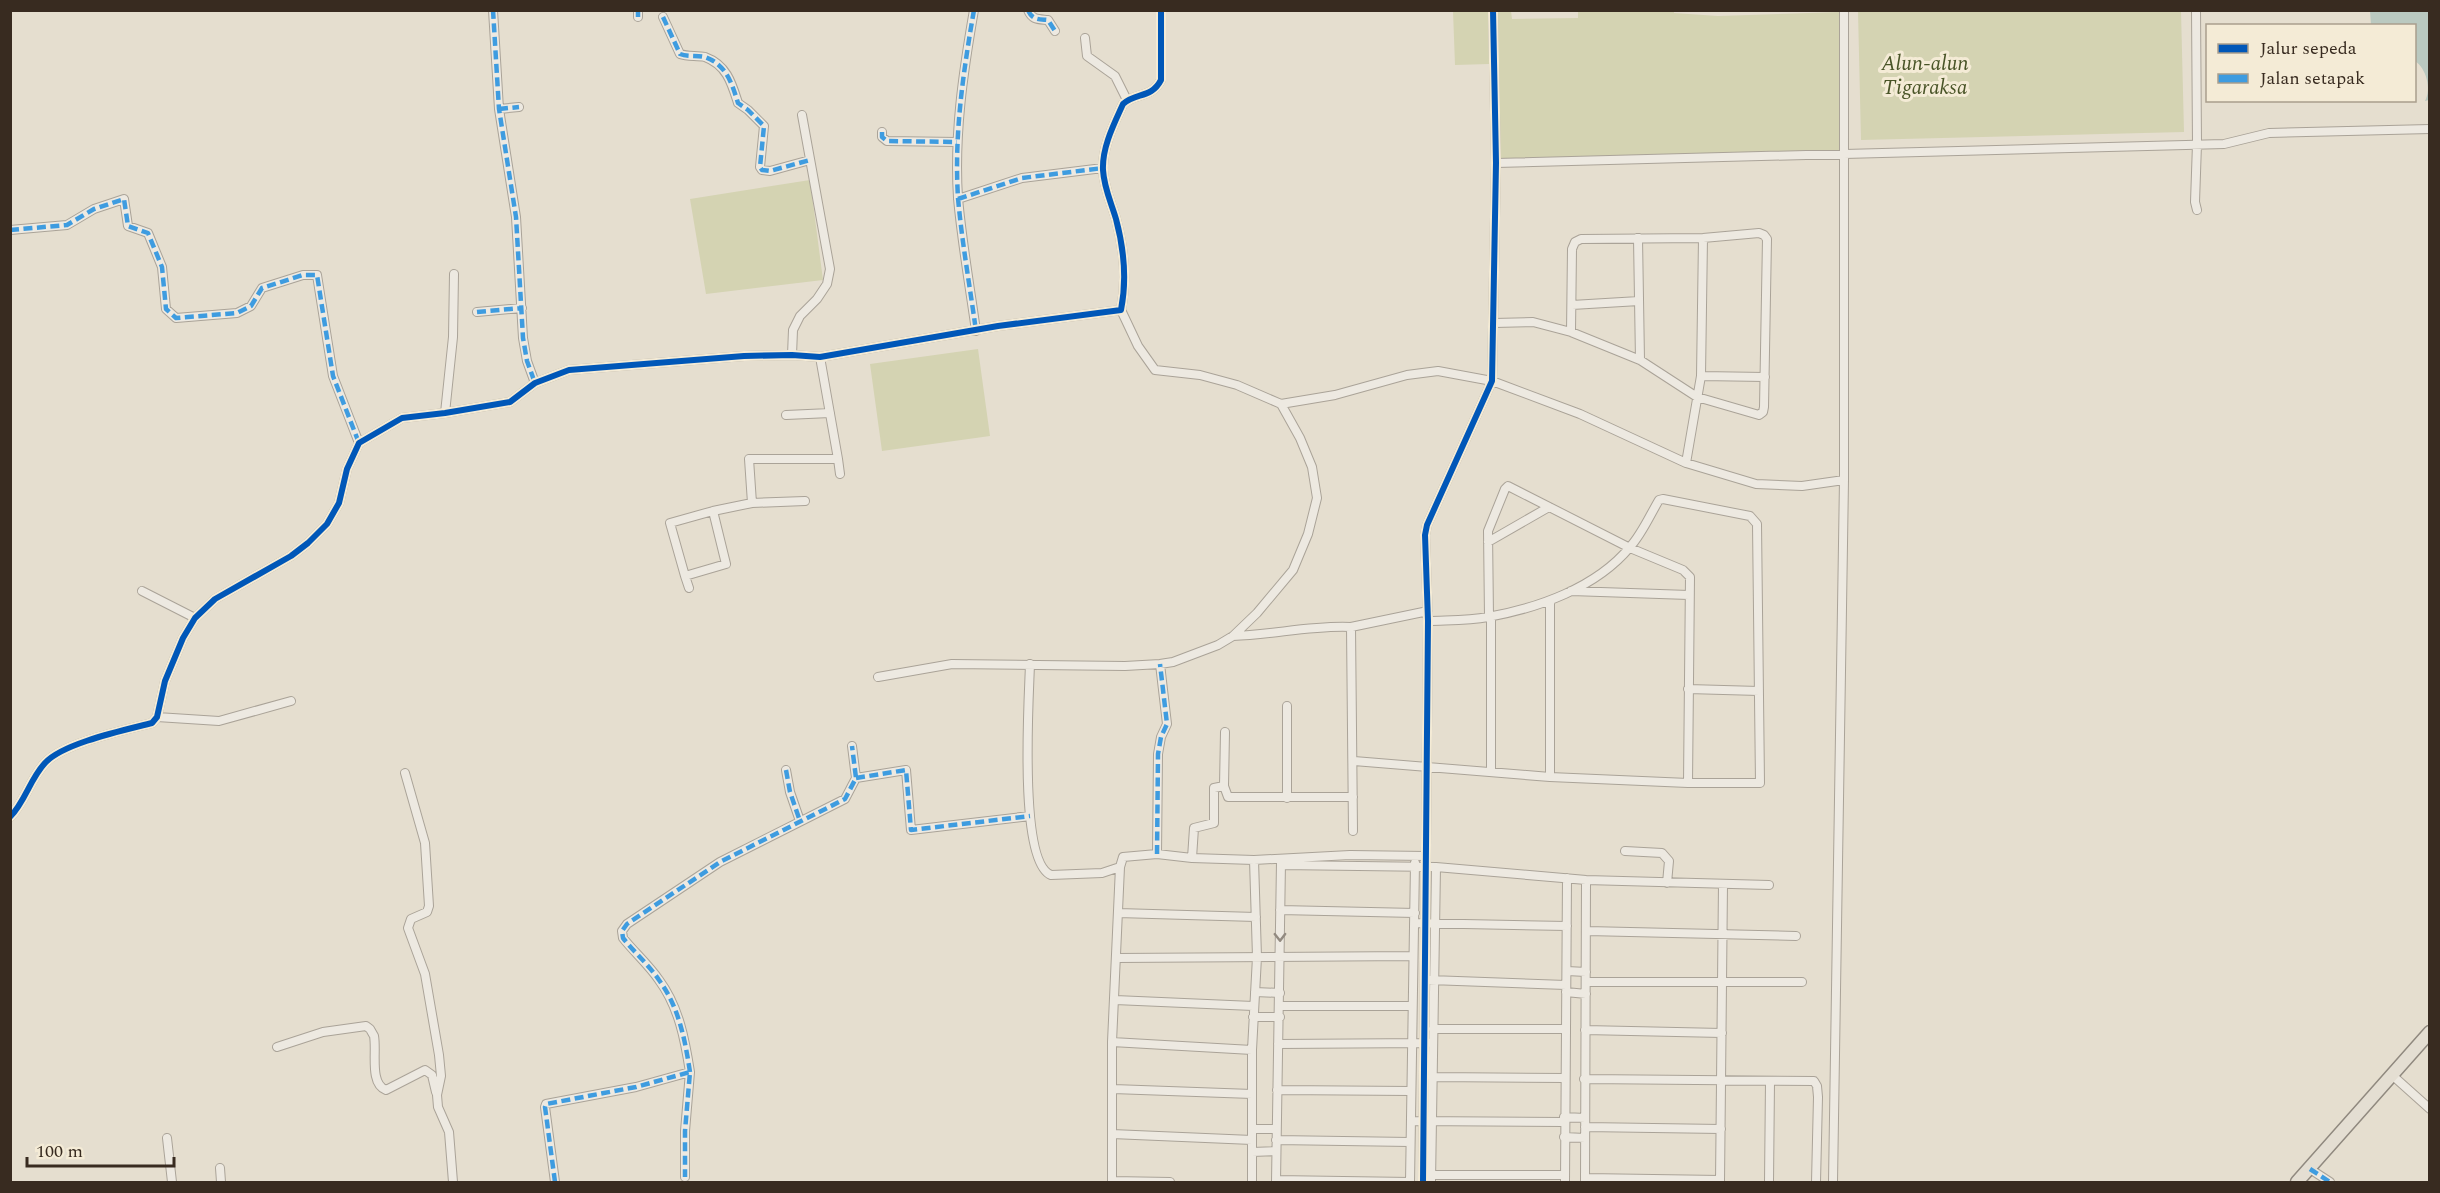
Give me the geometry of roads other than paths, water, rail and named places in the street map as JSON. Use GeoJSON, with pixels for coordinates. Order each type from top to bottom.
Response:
{"type":"FeatureCollection","features":[{"type":"Feature","properties":{"kind":"main road"},"geometry":{"type":"LineString","coordinates":[[2297,1182],[2430,1032]]}},
{"type":"Feature","properties":{"kind":"street"},"geometry":{"type":"LineString","coordinates":[[493,10],[499,109],[516,217],[523,338],[527,361],[535,383]]}},
{"type":"Feature","properties":{"kind":"street"},"geometry":{"type":"LineString","coordinates":[[974,10],[960,95],[957,142],[958,199],[976,331]]}},
{"type":"Feature","properties":{"kind":"street"},"geometry":{"type":"LineString","coordinates":[[1028,10],[1030,16],[1048,20],[1055,31]]}},
{"type":"Feature","properties":{"kind":"street"},"geometry":{"type":"LineString","coordinates":[[1161,10],[1161,80],[1157,87],[1147,95],[1127,100],[1123,104],[1105,150],[1103,168],[1107,195],[1116,219],[1124,263],[1125,292],[1121,310],[1138,346],[1155,369],[1200,375],[1237,385],[1281,404],[1335,395],[1407,375],[1437,371],[1492,381],[1580,414],[1686,463],[1756,484],[1802,486],[1844,480]]}},
{"type":"Feature","properties":{"kind":"street"},"geometry":{"type":"LineString","coordinates":[[1423,1182],[1423,1121],[1429,1043],[1433,1029],[1434,981],[1426,856],[1428,611],[1425,535],[1427,525],[1492,381],[1496,163],[1492,10]]}},
{"type":"Feature","properties":{"kind":"street"},"geometry":{"type":"LineString","coordinates":[[1833,1182],[1844,480],[1844,10]]}},
{"type":"Feature","properties":{"kind":"street"},"geometry":{"type":"LineString","coordinates":[[2196,10],[2195,202],[2197,210]]}},
{"type":"Feature","properties":{"kind":"street"},"geometry":{"type":"LineString","coordinates":[[663,17],[680,54],[704,57],[724,70],[732,82],[738,103],[764,126],[760,167],[762,170],[770,171],[810,160]]}},
{"type":"Feature","properties":{"kind":"street"},"geometry":{"type":"LineString","coordinates":[[1085,38],[1087,56],[1115,76],[1127,100]]}},
{"type":"Feature","properties":{"kind":"street"},"geometry":{"type":"LineString","coordinates":[[499,109],[519,107]]}},
{"type":"Feature","properties":{"kind":"street"},"geometry":{"type":"LineString","coordinates":[[792,355],[793,330],[800,316],[817,299],[827,284],[830,269],[802,115]]}},
{"type":"Feature","properties":{"kind":"street"},"geometry":{"type":"LineString","coordinates":[[1496,163],[2224,144],[2269,133],[2430,129]]}},
{"type":"Feature","properties":{"kind":"street"},"geometry":{"type":"LineString","coordinates":[[882,132],[882,137],[887,141],[957,142]]}},
{"type":"Feature","properties":{"kind":"street"},"geometry":{"type":"LineString","coordinates":[[958,199],[1022,178],[1103,168]]}},
{"type":"Feature","properties":{"kind":"street"},"geometry":{"type":"LineString","coordinates":[[10,230],[67,225],[94,209],[124,199],[128,226],[148,233],[162,267],[166,309],[176,318],[237,313],[251,306],[262,288],[303,275],[317,275],[333,376],[359,443]]}},
{"type":"Feature","properties":{"kind":"street"},"geometry":{"type":"LineString","coordinates":[[1494,323],[1533,322],[1571,332],[1640,360],[1697,397],[1759,415],[1763,412],[1764,407],[1767,239],[1759,233],[1703,238],[1581,239],[1575,242],[1572,249],[1571,332]]}},
{"type":"Feature","properties":{"kind":"street"},"geometry":{"type":"LineString","coordinates":[[1638,238],[1640,360]]}},
{"type":"Feature","properties":{"kind":"street"},"geometry":{"type":"LineString","coordinates":[[1686,463],[1701,376],[1703,238]]}},
{"type":"Feature","properties":{"kind":"street"},"geometry":{"type":"LineString","coordinates":[[445,413],[453,338],[454,274]]}},
{"type":"Feature","properties":{"kind":"street"},"geometry":{"type":"LineString","coordinates":[[1572,305],[1639,301]]}},
{"type":"Feature","properties":{"kind":"street"},"geometry":{"type":"LineString","coordinates":[[477,312],[522,308]]}},
{"type":"Feature","properties":{"kind":"street"},"geometry":{"type":"LineString","coordinates":[[10,817],[34,777],[57,753],[70,746],[152,723],[157,717],[165,681],[183,638],[195,618],[215,599],[291,556],[308,543],[327,524],[339,503],[346,469],[359,443],[402,418],[510,402],[535,383],[569,370],[652,362],[792,355],[820,357],[998,326],[1121,310]]}},
{"type":"Feature","properties":{"kind":"street"},"geometry":{"type":"LineString","coordinates":[[820,357],[840,474]]}},
{"type":"Feature","properties":{"kind":"street"},"geometry":{"type":"LineString","coordinates":[[1701,376],[1765,377]]}},
{"type":"Feature","properties":{"kind":"street"},"geometry":{"type":"LineString","coordinates":[[878,677],[952,664],[1125,666],[1160,664],[1173,662],[1218,645],[1233,636],[1257,613],[1293,570],[1308,534],[1317,498],[1311,467],[1300,438],[1281,404]]}},
{"type":"Feature","properties":{"kind":"street"},"geometry":{"type":"LineString","coordinates":[[786,415],[830,413]]}},
{"type":"Feature","properties":{"kind":"street"},"geometry":{"type":"LineString","coordinates":[[752,503],[749,459],[838,459]]}},
{"type":"Feature","properties":{"kind":"street"},"geometry":{"type":"LineString","coordinates":[[1491,771],[1488,531],[1508,486],[1630,548],[1683,570],[1690,578],[1688,783]]}},
{"type":"Feature","properties":{"kind":"street"},"geometry":{"type":"LineString","coordinates":[[1354,761],[1550,777],[1688,783],[1760,783],[1757,524],[1755,519],[1717,508],[1659,500],[1630,548],[1599,575],[1571,591],[1550,601],[1490,617],[1428,621]]}},
{"type":"Feature","properties":{"kind":"street"},"geometry":{"type":"LineString","coordinates":[[689,588],[670,523],[752,503],[805,501]]}},
{"type":"Feature","properties":{"kind":"street"},"geometry":{"type":"LineString","coordinates":[[1488,542],[1550,507]]}},
{"type":"Feature","properties":{"kind":"street"},"geometry":{"type":"LineString","coordinates":[[685,576],[726,564],[713,511]]}},
{"type":"Feature","properties":{"kind":"street"},"geometry":{"type":"LineString","coordinates":[[142,591],[195,618]]}},
{"type":"Feature","properties":{"kind":"street"},"geometry":{"type":"LineString","coordinates":[[1571,591],[1689,595]]}},
{"type":"Feature","properties":{"kind":"street"},"geometry":{"type":"LineString","coordinates":[[1550,601],[1550,777]]}},
{"type":"Feature","properties":{"kind":"street"},"geometry":{"type":"LineString","coordinates":[[1233,636],[1270,634],[1327,626],[1351,627],[1428,611]]}},
{"type":"Feature","properties":{"kind":"street"},"geometry":{"type":"LineString","coordinates":[[1351,627],[1353,831]]}},
{"type":"Feature","properties":{"kind":"street"},"geometry":{"type":"LineString","coordinates":[[1030,664],[1026,781],[1036,852],[1046,873],[1102,873],[1120,867]]}},
{"type":"Feature","properties":{"kind":"street"},"geometry":{"type":"LineString","coordinates":[[1157,854],[1158,754],[1161,737],[1167,724],[1160,664]]}},
{"type":"Feature","properties":{"kind":"street"},"geometry":{"type":"LineString","coordinates":[[1688,690],[1759,691]]}},
{"type":"Feature","properties":{"kind":"street"},"geometry":{"type":"LineString","coordinates":[[157,717],[219,721],[291,701]]}},
{"type":"Feature","properties":{"kind":"street"},"geometry":{"type":"LineString","coordinates":[[1287,706],[1287,798]]}},
{"type":"Feature","properties":{"kind":"street"},"geometry":{"type":"LineString","coordinates":[[1225,732],[1224,786],[1226,795],[1287,798],[1353,797]]}},
{"type":"Feature","properties":{"kind":"street"},"geometry":{"type":"LineString","coordinates":[[685,1177],[685,1131],[690,1072],[684,1031],[659,979],[623,938],[622,931],[627,924],[720,862],[845,799],[856,778],[852,746]]}},
{"type":"Feature","properties":{"kind":"street"},"geometry":{"type":"LineString","coordinates":[[786,770],[790,792],[800,821]]}},
{"type":"Feature","properties":{"kind":"street"},"geometry":{"type":"LineString","coordinates":[[856,778],[906,770],[910,830],[1030,816]]}},
{"type":"Feature","properties":{"kind":"street"},"geometry":{"type":"LineString","coordinates":[[405,773],[425,843],[429,909],[411,920],[408,925],[421,959],[429,997],[441,1076],[437,1095]]}},
{"type":"Feature","properties":{"kind":"street"},"geometry":{"type":"LineString","coordinates":[[1192,858],[1194,828],[1214,824],[1214,788],[1224,786]]}},
{"type":"Feature","properties":{"kind":"street"},"geometry":{"type":"LineString","coordinates":[[1625,851],[1659,852],[1665,855],[1669,861],[1667,883]]}},
{"type":"Feature","properties":{"kind":"street"},"geometry":{"type":"LineString","coordinates":[[1170,1182],[1112,1182],[1112,1042],[1120,867],[1125,856],[1157,854],[1192,858],[1436,867],[1586,880],[1769,885]]}},
{"type":"Feature","properties":{"kind":"street"},"geometry":{"type":"LineString","coordinates":[[1281,862],[1350,855],[1426,856]]}},
{"type":"Feature","properties":{"kind":"street"},"geometry":{"type":"LineString","coordinates":[[1281,862],[1276,1181],[1410,1182],[1416,856]]}},
{"type":"Feature","properties":{"kind":"street"},"geometry":{"type":"LineString","coordinates":[[1252,1182],[1252,1050],[1257,957],[1254,860]]}},
{"type":"Feature","properties":{"kind":"street"},"geometry":{"type":"LineString","coordinates":[[1436,867],[1424,980],[1432,1077],[1431,1179],[1565,1179],[1567,878]]}},
{"type":"Feature","properties":{"kind":"street"},"geometry":{"type":"LineString","coordinates":[[1586,880],[1584,1079],[1586,1180],[1720,1181],[1723,884]]}},
{"type":"Feature","properties":{"kind":"street"},"geometry":{"type":"LineString","coordinates":[[1280,910],[1414,913]]}},
{"type":"Feature","properties":{"kind":"street"},"geometry":{"type":"LineString","coordinates":[[1118,913],[1256,916]]}},
{"type":"Feature","properties":{"kind":"street"},"geometry":{"type":"LineString","coordinates":[[1414,923],[1567,926]]}},
{"type":"Feature","properties":{"kind":"street"},"geometry":{"type":"LineString","coordinates":[[1587,931],[1796,936]]}},
{"type":"Feature","properties":{"kind":"street"},"geometry":{"type":"LineString","coordinates":[[1117,958],[1413,956]]}},
{"type":"Feature","properties":{"kind":"street"},"geometry":{"type":"LineString","coordinates":[[1567,971],[1586,972]]}},
{"type":"Feature","properties":{"kind":"street"},"geometry":{"type":"LineString","coordinates":[[1414,980],[1566,988],[1586,994]]}},
{"type":"Feature","properties":{"kind":"street"},"geometry":{"type":"LineString","coordinates":[[1586,982],[1802,982]]}},
{"type":"Feature","properties":{"kind":"street"},"geometry":{"type":"LineString","coordinates":[[1255,992],[1280,993]]}},
{"type":"Feature","properties":{"kind":"street"},"geometry":{"type":"LineString","coordinates":[[1115,1000],[1253,1006]]}},
{"type":"Feature","properties":{"kind":"street"},"geometry":{"type":"LineString","coordinates":[[1280,1006],[1412,1006]]}},
{"type":"Feature","properties":{"kind":"street"},"geometry":{"type":"LineString","coordinates":[[1253,1017],[1280,1017]]}},
{"type":"Feature","properties":{"kind":"street"},"geometry":{"type":"LineString","coordinates":[[277,1047],[323,1032],[366,1026],[374,1035],[376,1080],[380,1087],[386,1090],[425,1070],[432,1074],[438,1107],[449,1132],[453,1182]]}},
{"type":"Feature","properties":{"kind":"street"},"geometry":{"type":"LineString","coordinates":[[1433,1029],[1566,1029]]}},
{"type":"Feature","properties":{"kind":"street"},"geometry":{"type":"LineString","coordinates":[[1585,1030],[1722,1033]]}},
{"type":"Feature","properties":{"kind":"street"},"geometry":{"type":"LineString","coordinates":[[1112,1042],[1252,1050]]}},
{"type":"Feature","properties":{"kind":"street"},"geometry":{"type":"LineString","coordinates":[[1278,1044],[1429,1043]]}},
{"type":"Feature","properties":{"kind":"street"},"geometry":{"type":"LineString","coordinates":[[555,1182],[546,1104],[636,1087],[690,1072]]}},
{"type":"Feature","properties":{"kind":"street"},"geometry":{"type":"LineString","coordinates":[[2392,1075],[2430,1109]]}},
{"type":"Feature","properties":{"kind":"street"},"geometry":{"type":"LineString","coordinates":[[1432,1077],[1565,1078]]}},
{"type":"Feature","properties":{"kind":"street"},"geometry":{"type":"LineString","coordinates":[[1584,1079],[1814,1081],[1817,1086],[1816,1182]]}},
{"type":"Feature","properties":{"kind":"street"},"geometry":{"type":"LineString","coordinates":[[1769,1182],[1770,1082]]}},
{"type":"Feature","properties":{"kind":"street"},"geometry":{"type":"LineString","coordinates":[[1113,1089],[1252,1094]]}},
{"type":"Feature","properties":{"kind":"street"},"geometry":{"type":"LineString","coordinates":[[1277,1090],[1411,1091]]}},
{"type":"Feature","properties":{"kind":"street"},"geometry":{"type":"LineString","coordinates":[[1411,1121],[1564,1119],[1721,1129]]}},
{"type":"Feature","properties":{"kind":"street"},"geometry":{"type":"LineString","coordinates":[[1252,1129],[1276,1129]]}},
{"type":"Feature","properties":{"kind":"street"},"geometry":{"type":"LineString","coordinates":[[1112,1134],[1252,1140]]}},
{"type":"Feature","properties":{"kind":"street"},"geometry":{"type":"LineString","coordinates":[[1564,1137],[1585,1138]]}},
{"type":"Feature","properties":{"kind":"street"},"geometry":{"type":"LineString","coordinates":[[167,1138],[172,1182]]}},
{"type":"Feature","properties":{"kind":"street"},"geometry":{"type":"LineString","coordinates":[[1276,1140],[1410,1143]]}},
{"type":"Feature","properties":{"kind":"street"},"geometry":{"type":"LineString","coordinates":[[1252,1152],[1276,1151]]}},
{"type":"Feature","properties":{"kind":"street"},"geometry":{"type":"LineString","coordinates":[[220,1168],[221,1182]]}},
{"type":"Feature","properties":{"kind":"street"},"geometry":{"type":"LineString","coordinates":[[2310,1169],[2330,1182]]}},
{"type":"Feature","properties":{"kind":"park label","name":"Alun-alun Tigaraksa"},"geometry":{"type":"Point","coordinates":[1925,75]}}]}
